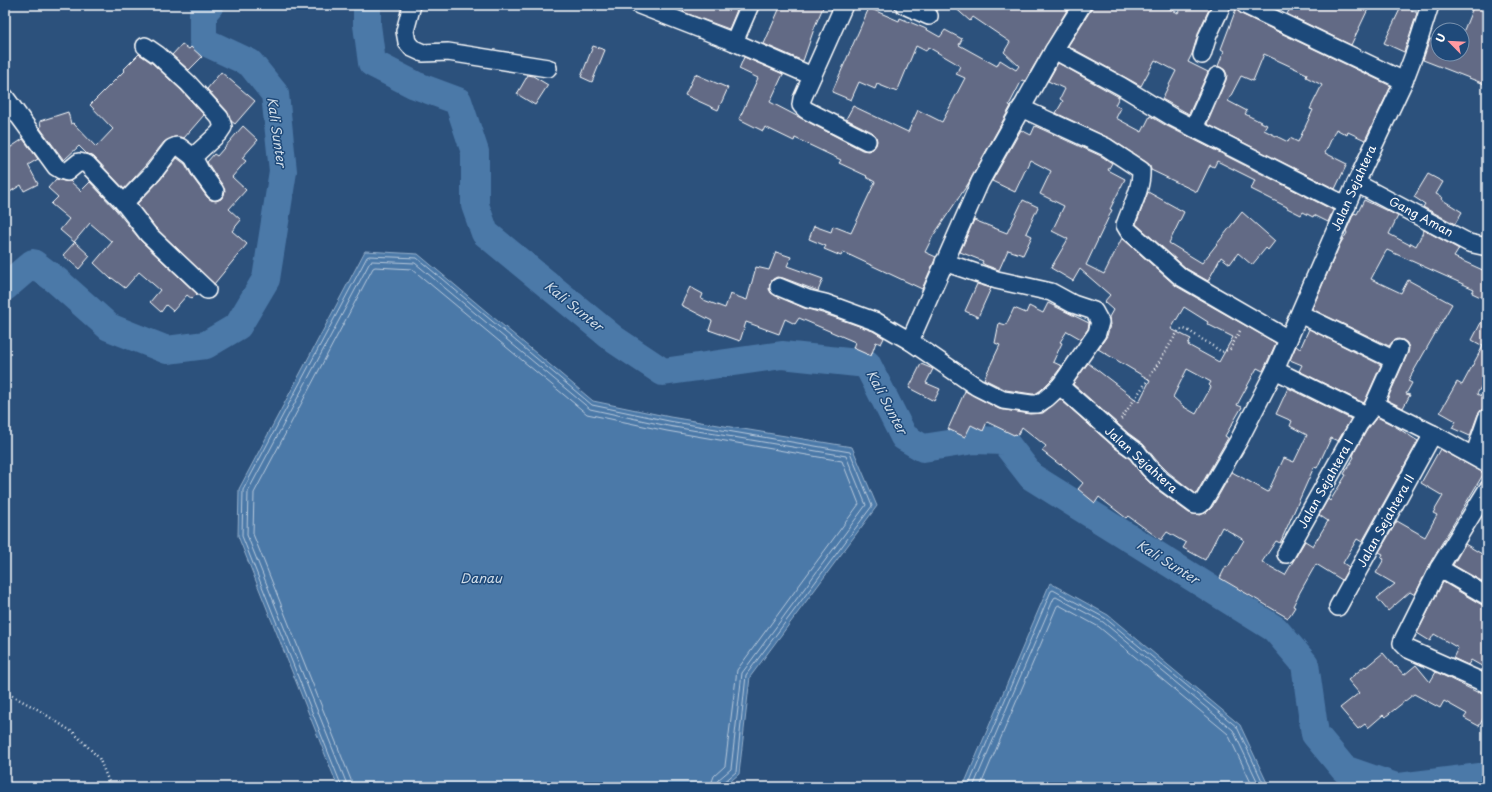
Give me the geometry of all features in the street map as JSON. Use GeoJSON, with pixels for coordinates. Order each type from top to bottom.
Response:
{"type":"FeatureCollection","features":[{"type":"Feature","properties":{"kind":"street"},"geometry":{"type":"LineString","coordinates":[[412,5],[404,31],[407,42],[412,48],[423,53],[448,52],[548,68]]}},
{"type":"Feature","properties":{"kind":"street"},"geometry":{"type":"LineString","coordinates":[[639,5],[662,9],[812,76]]}},
{"type":"Feature","properties":{"kind":"street"},"geometry":{"type":"LineString","coordinates":[[734,42],[750,5]]}},
{"type":"Feature","properties":{"kind":"street"},"geometry":{"type":"LineString","coordinates":[[844,5],[802,99],[801,105],[806,110],[867,141]]}},
{"type":"Feature","properties":{"kind":"street"},"geometry":{"type":"LineString","coordinates":[[904,5],[929,16]]}},
{"type":"Feature","properties":{"kind":"street"},"geometry":{"type":"LineString","coordinates":[[910,341],[980,182],[1054,50],[1082,5]]}},
{"type":"Feature","properties":{"kind":"street"},"geometry":{"type":"LineString","coordinates":[[1202,55],[1208,35],[1222,5]]}},
{"type":"Feature","properties":{"kind":"street"},"geometry":{"type":"LineString","coordinates":[[1245,5],[1404,81]]}},
{"type":"Feature","properties":{"kind":"street","name":"Jalan Sejahtera"},"geometry":{"type":"LineString","coordinates":[[1060,386],[1137,452],[1161,480],[1195,505],[1200,505],[1203,502],[1239,440],[1275,370],[1356,183],[1404,81],[1427,6]]}},
{"type":"Feature","properties":{"kind":"street"},"geometry":{"type":"LineString","coordinates":[[145,46],[158,55],[173,69],[220,118],[223,127],[219,133],[193,157]]}},
{"type":"Feature","properties":{"kind":"street"},"geometry":{"type":"LineString","coordinates":[[1054,50],[1121,86],[1172,117],[1347,206]]}},
{"type":"Feature","properties":{"kind":"street"},"geometry":{"type":"LineString","coordinates":[[1194,128],[1217,76]]}},
{"type":"Feature","properties":{"kind":"street"},"geometry":{"type":"LineString","coordinates":[[5,96],[56,167],[67,172],[79,162],[87,164],[124,203],[148,234],[207,290]]}},
{"type":"Feature","properties":{"kind":"street"},"geometry":{"type":"LineString","coordinates":[[1021,108],[1106,146],[1141,170],[1142,178],[1139,188],[1124,225],[1128,230],[1181,277],[1288,339]]}},
{"type":"Feature","properties":{"kind":"street"},"geometry":{"type":"LineString","coordinates":[[124,203],[153,173],[172,148],[177,146],[193,157],[215,190]]}},
{"type":"Feature","properties":{"kind":"street","name":"Gang Aman"},"geometry":{"type":"LineString","coordinates":[[1356,183],[1469,242],[1487,247]]}},
{"type":"Feature","properties":{"kind":"street"},"geometry":{"type":"LineString","coordinates":[[779,287],[808,299],[825,303],[877,322],[910,341],[977,387],[1003,400],[1038,404],[1048,398],[1060,386],[1097,332],[1100,322],[1094,311],[1073,304],[1051,292],[997,280],[944,262]]}},
{"type":"Feature","properties":{"kind":"street","name":"Jalan Sejahtera I"},"geometry":{"type":"LineString","coordinates":[[1286,554],[1359,424],[1370,411],[1393,353],[1300,314]]}},
{"type":"Feature","properties":{"kind":"street"},"geometry":{"type":"LineString","coordinates":[[1275,370],[1370,411],[1377,406],[1481,460],[1487,418]]}},
{"type":"Feature","properties":{"kind":"street","name":"Jalan Sejahtera II"},"geometry":{"type":"LineString","coordinates":[[1338,607],[1433,434]]}},
{"type":"Feature","properties":{"kind":"street"},"geometry":{"type":"LineString","coordinates":[[1487,490],[1439,568],[1402,643],[1408,649],[1487,684]]}},
{"type":"Feature","properties":{"kind":"street"},"geometry":{"type":"LineString","coordinates":[[1439,568],[1487,596]]}},
{"type":"Feature","properties":{"kind":"path"},"geometry":{"type":"LineString","coordinates":[[1112,432],[1147,381],[1179,330],[1184,329],[1189,331],[1222,352],[1230,349],[1248,316]]}},
{"type":"Feature","properties":{"kind":"path"},"geometry":{"type":"LineString","coordinates":[[5,692],[37,709],[74,733],[99,758],[111,787]]}},
{"type":"Feature","properties":{"kind":"water","name":"Danau"},"geometry":{"type":"Polygon","coordinates":[[[365,251],[418,254],[593,401],[670,417],[852,447],[877,506],[750,677],[739,774],[724,787],[338,787],[238,536],[239,489],[365,251]]]}},
{"type":"Feature","properties":{"kind":"water"},"geometry":{"type":"Polygon","coordinates":[[[1050,583],[1108,615],[1240,725],[1269,787],[963,787],[1050,583]]]}},
{"type":"Feature","properties":{"kind":"building"},"geometry":{"type":"Polygon","coordinates":[[[686,5],[739,5],[729,29],[683,12],[686,5]]]}},
{"type":"Feature","properties":{"kind":"building"},"geometry":{"type":"Polygon","coordinates":[[[781,5],[824,5],[803,61],[764,44],[781,5]]]}},
{"type":"Feature","properties":{"kind":"building"},"geometry":{"type":"Polygon","coordinates":[[[952,5],[1070,5],[1025,81],[1022,80],[1009,105],[1011,106],[968,184],[933,236],[925,252],[936,257],[922,289],[843,252],[841,256],[824,249],[826,246],[809,239],[814,226],[831,232],[833,226],[851,233],[875,182],[866,177],[867,176],[839,163],[841,160],[795,138],[794,141],[765,127],[763,131],[739,119],[758,78],[739,69],[744,57],[783,74],[770,102],[862,150],[868,151],[873,149],[876,145],[876,136],[872,132],[846,119],[853,106],[908,132],[918,110],[942,122],[965,78],[956,74],[960,66],[954,62],[928,47],[926,51],[916,46],[897,92],[877,84],[875,89],[859,82],[851,100],[832,92],[869,8],[899,21],[900,18],[924,28],[940,37],[945,30],[962,39],[959,45],[997,66],[1000,60],[1016,70],[1019,66],[1004,52],[1010,42],[973,17],[970,21],[952,5]]]}},
{"type":"Feature","properties":{"kind":"building"},"geometry":{"type":"Polygon","coordinates":[[[1094,5],[1163,5],[1178,13],[1182,5],[1211,5],[1199,31],[1188,62],[1208,72],[1189,114],[1162,99],[1176,71],[1155,60],[1141,86],[1068,46],[1094,5]]]}},
{"type":"Feature","properties":{"kind":"building"},"geometry":{"type":"Polygon","coordinates":[[[1292,5],[1370,5],[1351,45],[1287,14],[1292,5]]]}},
{"type":"Feature","properties":{"kind":"building"},"geometry":{"type":"Polygon","coordinates":[[[1402,5],[1417,13],[1404,52],[1384,43],[1402,5]]]}},
{"type":"Feature","properties":{"kind":"building"},"geometry":{"type":"Polygon","coordinates":[[[1474,5],[1487,5],[1487,85],[1423,60],[1430,39],[1430,62],[1470,62],[1470,22],[1467,22],[1474,5]]]}},
{"type":"Feature","properties":{"kind":"building"},"geometry":{"type":"Polygon","coordinates":[[[1236,9],[1241,14],[1391,86],[1365,140],[1348,132],[1347,135],[1336,129],[1325,153],[1347,164],[1335,189],[1207,124],[1227,75],[1225,70],[1218,66],[1224,51],[1221,49],[1236,9]],[[1264,54],[1253,81],[1241,76],[1228,101],[1247,111],[1245,114],[1267,125],[1264,130],[1288,142],[1290,138],[1298,142],[1313,110],[1310,109],[1322,85],[1306,77],[1307,74],[1264,54]]]}},
{"type":"Feature","properties":{"kind":"building"},"geometry":{"type":"Polygon","coordinates":[[[182,44],[189,49],[191,47],[202,57],[189,70],[172,55],[182,44]]]}},
{"type":"Feature","properties":{"kind":"building"},"geometry":{"type":"Polygon","coordinates":[[[593,46],[605,50],[592,82],[581,77],[593,46]]]}},
{"type":"Feature","properties":{"kind":"building"},"geometry":{"type":"Polygon","coordinates":[[[139,54],[152,63],[181,90],[204,115],[184,138],[174,137],[164,142],[124,189],[94,157],[87,154],[79,146],[64,160],[40,128],[40,121],[68,112],[71,124],[73,123],[96,147],[113,129],[90,105],[139,54]]]}},
{"type":"Feature","properties":{"kind":"building"},"geometry":{"type":"Polygon","coordinates":[[[1058,63],[1119,97],[1115,105],[1121,108],[1116,118],[1142,132],[1150,116],[1333,210],[1328,222],[1314,215],[1313,217],[1303,212],[1301,215],[1251,189],[1255,180],[1217,161],[1214,167],[1210,165],[1197,192],[1151,170],[1150,165],[1111,139],[1056,113],[1063,101],[1060,99],[1065,89],[1048,81],[1058,63]]]}},
{"type":"Feature","properties":{"kind":"building"},"geometry":{"type":"Polygon","coordinates":[[[221,72],[255,101],[235,124],[231,121],[227,111],[207,89],[221,72]]]}},
{"type":"Feature","properties":{"kind":"building"},"geometry":{"type":"Polygon","coordinates":[[[695,74],[728,88],[718,110],[685,95],[695,74]]]}},
{"type":"Feature","properties":{"kind":"building"},"geometry":{"type":"Polygon","coordinates":[[[528,75],[533,76],[548,85],[535,105],[517,94],[528,75]]]}},
{"type":"Feature","properties":{"kind":"building"},"geometry":{"type":"Polygon","coordinates":[[[243,126],[258,140],[242,158],[246,161],[232,177],[246,190],[229,209],[241,220],[232,231],[247,244],[214,284],[155,227],[137,204],[160,180],[177,158],[185,164],[207,197],[216,201],[221,199],[225,190],[207,162],[214,154],[217,156],[243,126]]]}},
{"type":"Feature","properties":{"kind":"building"},"geometry":{"type":"Polygon","coordinates":[[[1035,126],[1101,156],[1112,163],[1108,170],[1125,179],[1110,209],[1112,210],[1086,265],[1104,274],[1122,238],[1176,286],[1276,343],[1263,371],[1257,368],[1237,405],[1242,407],[1225,436],[1228,438],[1196,494],[1168,472],[1143,444],[1128,433],[1073,384],[1088,363],[1139,402],[1150,380],[1098,349],[1107,336],[1110,325],[1109,317],[1113,310],[1104,302],[1110,295],[1080,269],[1073,281],[1051,268],[1068,239],[1052,231],[1064,206],[1040,194],[1051,171],[1030,160],[1015,192],[992,181],[1021,130],[1031,135],[1035,126]],[[1184,307],[1171,329],[1191,339],[1188,345],[1219,362],[1233,337],[1207,324],[1208,322],[1184,307]],[[1187,369],[1173,397],[1184,407],[1196,414],[1211,387],[1209,385],[1211,382],[1187,369]]]}},
{"type":"Feature","properties":{"kind":"building"},"geometry":{"type":"Polygon","coordinates":[[[23,139],[38,159],[28,165],[38,184],[24,191],[21,185],[5,195],[5,151],[23,139]]]}},
{"type":"Feature","properties":{"kind":"building"},"geometry":{"type":"Polygon","coordinates":[[[1428,174],[1443,182],[1436,194],[1442,197],[1441,199],[1462,212],[1455,224],[1423,207],[1425,204],[1414,197],[1428,174]]]}},
{"type":"Feature","properties":{"kind":"building"},"geometry":{"type":"Polygon","coordinates":[[[56,179],[70,181],[81,191],[90,182],[116,210],[141,241],[197,294],[192,299],[187,295],[173,311],[166,305],[161,312],[150,302],[160,290],[139,272],[125,288],[112,278],[111,279],[94,263],[112,242],[90,223],[74,242],[60,230],[69,219],[51,204],[58,197],[48,188],[56,179]]]}},
{"type":"Feature","properties":{"kind":"building"},"geometry":{"type":"Polygon","coordinates":[[[1148,192],[1184,212],[1169,243],[1202,263],[1242,212],[1275,241],[1268,250],[1266,248],[1252,265],[1238,253],[1230,264],[1221,257],[1208,281],[1187,269],[1136,224],[1148,192]]]}},
{"type":"Feature","properties":{"kind":"building"},"geometry":{"type":"Polygon","coordinates":[[[1023,200],[1038,207],[1026,233],[1032,236],[1023,255],[1008,250],[999,270],[985,265],[982,263],[983,261],[960,252],[974,220],[1007,233],[1023,200]]]}},
{"type":"Feature","properties":{"kind":"building"},"geometry":{"type":"Polygon","coordinates":[[[1364,200],[1398,216],[1389,234],[1410,245],[1411,243],[1416,246],[1424,230],[1459,249],[1454,257],[1487,272],[1487,300],[1472,293],[1474,289],[1387,250],[1385,253],[1371,279],[1401,293],[1408,280],[1452,304],[1408,381],[1412,383],[1406,394],[1410,395],[1403,408],[1387,400],[1408,353],[1409,348],[1407,343],[1398,339],[1393,341],[1389,346],[1312,309],[1340,244],[1347,233],[1346,231],[1354,213],[1357,214],[1364,200]]]}},
{"type":"Feature","properties":{"kind":"building"},"geometry":{"type":"Polygon","coordinates":[[[75,242],[90,256],[79,269],[63,255],[75,242]]]}},
{"type":"Feature","properties":{"kind":"building"},"geometry":{"type":"Polygon","coordinates":[[[776,252],[791,257],[787,266],[823,279],[818,291],[777,277],[773,279],[770,284],[769,289],[771,293],[804,308],[873,331],[884,338],[881,344],[876,342],[871,356],[853,348],[855,342],[799,318],[795,324],[785,319],[779,334],[746,322],[740,341],[709,330],[712,321],[681,305],[690,287],[703,294],[701,299],[725,308],[730,294],[747,300],[756,267],[769,270],[776,252]]]}},
{"type":"Feature","properties":{"kind":"building"},"geometry":{"type":"Polygon","coordinates":[[[977,284],[991,288],[978,317],[965,311],[977,284]]]}},
{"type":"Feature","properties":{"kind":"building"},"geometry":{"type":"Polygon","coordinates":[[[1048,303],[1089,323],[1088,329],[1081,339],[1067,331],[1060,342],[1062,343],[1053,362],[1062,366],[1052,379],[1041,390],[1035,394],[1032,394],[1006,390],[984,379],[1000,345],[995,343],[999,323],[1006,325],[1014,308],[1026,313],[1029,306],[1043,313],[1048,303]]]}},
{"type":"Feature","properties":{"kind":"building"},"geometry":{"type":"Polygon","coordinates":[[[1487,311],[1487,376],[1477,394],[1487,399],[1487,408],[1481,410],[1478,414],[1470,436],[1452,428],[1456,421],[1440,412],[1457,382],[1462,385],[1483,346],[1472,340],[1487,311]]]}},
{"type":"Feature","properties":{"kind":"building"},"geometry":{"type":"Polygon","coordinates":[[[1309,329],[1381,365],[1364,403],[1299,371],[1302,365],[1290,360],[1296,346],[1300,349],[1309,329]]]}},
{"type":"Feature","properties":{"kind":"building"},"geometry":{"type":"Polygon","coordinates":[[[921,364],[933,369],[926,383],[940,389],[934,401],[909,388],[921,364]]]}},
{"type":"Feature","properties":{"kind":"building"},"geometry":{"type":"Polygon","coordinates":[[[1288,388],[1351,419],[1338,441],[1331,438],[1317,468],[1314,467],[1280,543],[1276,541],[1262,562],[1285,575],[1305,541],[1313,546],[1328,521],[1319,515],[1328,499],[1330,501],[1346,475],[1344,474],[1354,457],[1353,456],[1356,449],[1367,430],[1377,417],[1418,441],[1362,542],[1357,539],[1343,563],[1349,567],[1342,580],[1316,564],[1300,592],[1293,606],[1295,607],[1288,618],[1220,578],[1226,566],[1228,567],[1244,540],[1222,527],[1205,560],[1183,548],[1186,543],[1167,532],[1161,540],[1128,516],[1126,518],[1099,497],[1095,503],[1078,489],[1083,483],[1061,464],[1060,465],[1042,451],[1046,446],[1022,427],[1018,435],[1014,435],[987,422],[983,431],[971,425],[965,437],[948,429],[965,391],[999,409],[1030,414],[1043,413],[1060,399],[1115,448],[1130,459],[1142,475],[1155,488],[1189,513],[1200,515],[1207,512],[1212,507],[1232,472],[1268,492],[1284,458],[1294,462],[1307,435],[1290,426],[1292,421],[1276,414],[1288,388]]]}},
{"type":"Feature","properties":{"kind":"building"},"geometry":{"type":"Polygon","coordinates":[[[1440,449],[1484,473],[1430,563],[1415,595],[1410,592],[1388,611],[1377,598],[1395,584],[1376,573],[1384,559],[1381,558],[1383,554],[1379,552],[1397,521],[1425,537],[1437,515],[1433,513],[1443,496],[1421,483],[1440,449]]]}},
{"type":"Feature","properties":{"kind":"building"},"geometry":{"type":"Polygon","coordinates":[[[1465,544],[1487,557],[1487,584],[1453,565],[1465,544]]]}},
{"type":"Feature","properties":{"kind":"building"},"geometry":{"type":"Polygon","coordinates":[[[1443,582],[1482,605],[1487,606],[1487,669],[1471,660],[1468,665],[1453,658],[1458,648],[1434,634],[1430,641],[1417,633],[1443,582]]]}},
{"type":"Feature","properties":{"kind":"building"},"geometry":{"type":"Polygon","coordinates":[[[1383,653],[1404,675],[1416,665],[1430,682],[1436,672],[1479,693],[1487,694],[1487,712],[1479,726],[1464,718],[1467,714],[1444,701],[1440,708],[1414,694],[1385,717],[1383,715],[1368,728],[1365,724],[1358,729],[1340,708],[1359,693],[1348,680],[1383,653]]]}},
{"type":"Feature","properties":{"kind":"waterway","name":"Kali Sunter"},"geometry":{"type":"LineString","coordinates":[[5,287],[33,263],[56,280],[109,327],[167,350],[206,345],[238,326],[266,279],[283,171],[275,94],[250,63],[203,41],[203,13],[210,5]]}},
{"type":"Feature","properties":{"kind":"waterway","name":"Kali Sunter"},"geometry":{"type":"LineString","coordinates":[[367,5],[367,25],[372,63],[415,85],[458,101],[475,152],[475,205],[485,233],[615,340],[663,372],[782,355],[867,364],[904,437],[923,448],[974,440],[1004,441],[1032,477],[1275,629],[1305,664],[1315,734],[1344,769],[1396,787]]}},
{"type":"Feature","properties":{"kind":"waterway","name":"Kali Sunter"},"geometry":{"type":"LineString","coordinates":[[1399,787],[1480,777],[1487,780]]}}]}
